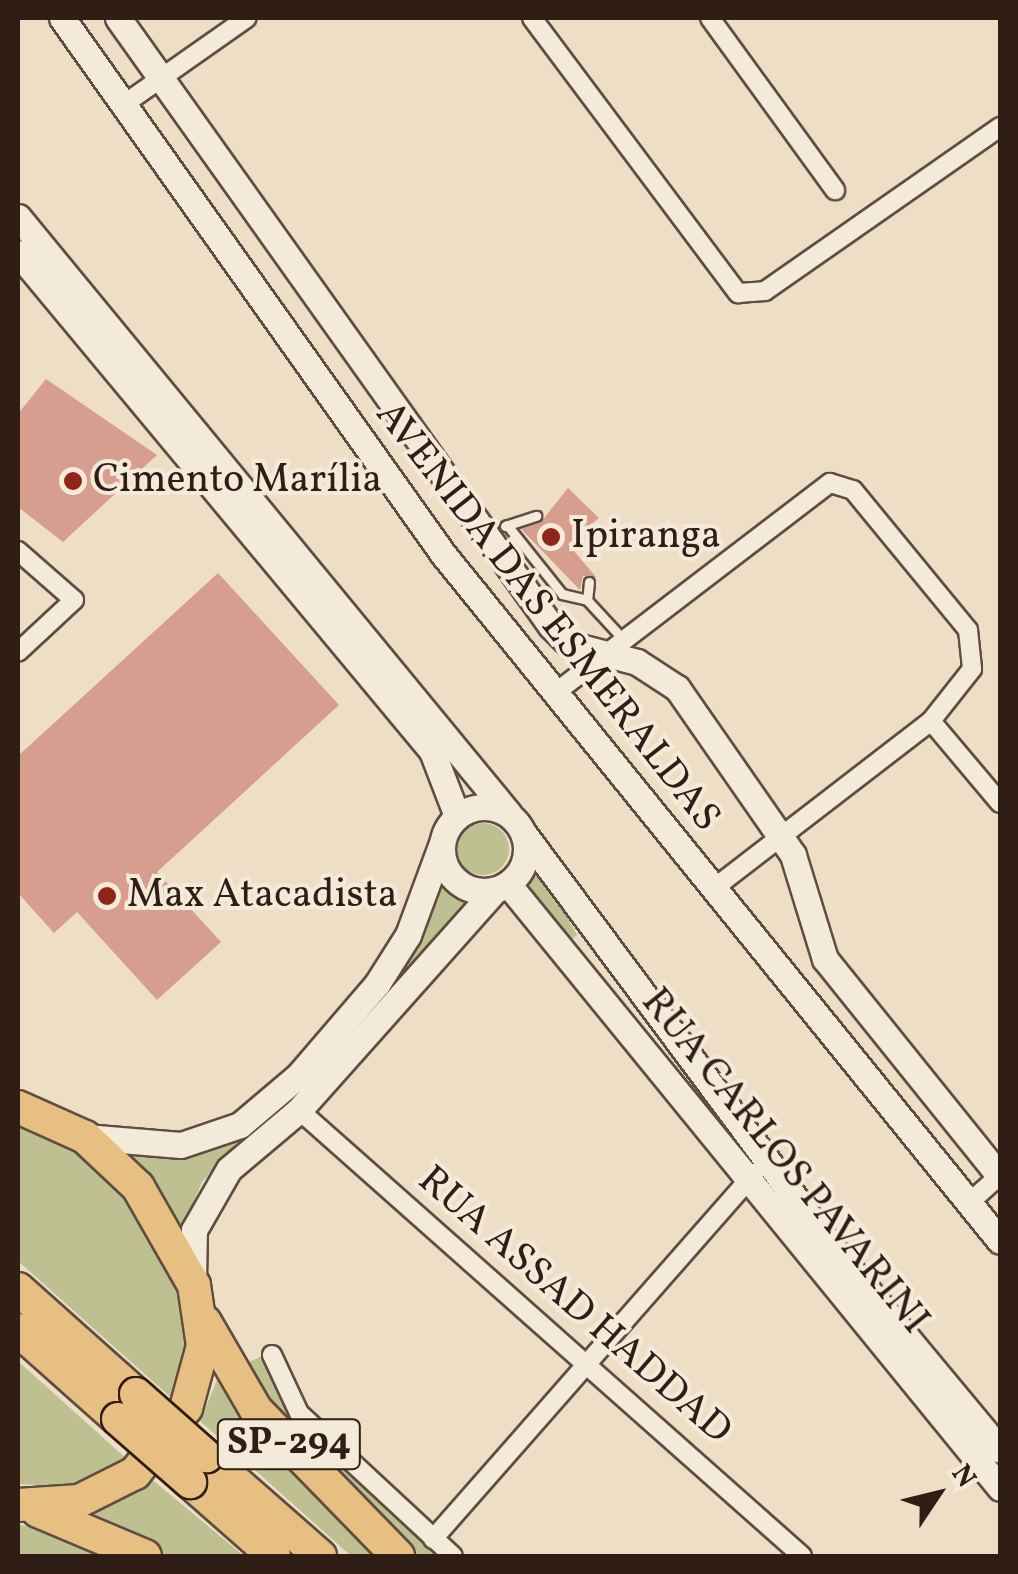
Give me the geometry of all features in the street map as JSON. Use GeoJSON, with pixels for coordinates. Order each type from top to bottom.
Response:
{"type":"FeatureCollection","features":[{"type":"Feature","properties":{"kind":"highway"},"geometry":{"type":"LineString","coordinates":[[18,1107],[85,1137],[152,1204],[198,1300],[195,1388],[135,1473],[99,1496],[18,1505]]}},
{"type":"Feature","properties":{"kind":"highway","name":"SP-294"},"geometry":{"type":"LineString","coordinates":[[18,1289],[127,1406],[198,1469],[320,1556]]}},
{"type":"Feature","properties":{"kind":"highway","name":"SP-294"},"geometry":{"type":"LineString","coordinates":[[198,1300],[256,1410],[398,1556]]}},
{"type":"Feature","properties":{"kind":"highway","name":"SP-294"},"geometry":{"type":"LineString","coordinates":[[18,1330],[127,1406]]}},
{"type":"Feature","properties":{"kind":"highway","name":"SP-294"},"geometry":{"type":"LineString","coordinates":[[198,1469],[274,1556]]}},
{"type":"Feature","properties":{"kind":"highway"},"geometry":{"type":"LineString","coordinates":[[18,1505],[145,1556]]}},
{"type":"Feature","properties":{"kind":"main road","name":"AVENIDA DAS ESMERALDAS"},"geometry":{"type":"LineString","coordinates":[[62,18],[392,487],[1000,1241]]}},
{"type":"Feature","properties":{"kind":"main road","name":"AVENIDA DAS ESMERALDAS"},"geometry":{"type":"LineString","coordinates":[[118,18],[496,532],[568,644],[615,646],[677,688],[781,834],[825,959],[1000,1176]]}},
{"type":"Feature","properties":{"kind":"main road","name":"RUA CARLOS PAVARINI"},"geometry":{"type":"LineString","coordinates":[[18,217],[516,824],[757,1170],[1000,1488]]}},
{"type":"Feature","properties":{"kind":"main road"},"geometry":{"type":"LineString","coordinates":[[18,253],[432,751],[457,816]]}},
{"type":"Feature","properties":{"kind":"main road"},"geometry":{"type":"LineString","coordinates":[[85,1137],[181,1145],[240,1125],[299,1075],[378,984],[408,935],[442,843],[457,816],[483,806],[516,824],[525,862],[298,1110],[214,1189],[194,1230],[198,1300]]}},
{"type":"Feature","properties":{"kind":"main road"},"geometry":{"type":"LineString","coordinates":[[442,843],[456,880],[501,887]]}},
{"type":"Feature","properties":{"kind":"main road","name":"RUA CARLOS PAVARINI"},"geometry":{"type":"LineString","coordinates":[[501,887],[757,1170],[1000,1450]]}},
{"type":"Feature","properties":{"kind":"main road"},"geometry":{"type":"LineString","coordinates":[[578,970],[602,950]]}},
{"type":"Feature","properties":{"kind":"street"},"geometry":{"type":"LineString","coordinates":[[123,105],[247,18]]}},
{"type":"Feature","properties":{"kind":"street"},"geometry":{"type":"LineString","coordinates":[[532,18],[724,282],[751,296],[1000,128]]}},
{"type":"Feature","properties":{"kind":"street"},"geometry":{"type":"LineString","coordinates":[[710,18],[835,190]]}},
{"type":"Feature","properties":{"kind":"street"},"geometry":{"type":"LineString","coordinates":[[555,692],[830,484],[853,490],[974,650],[961,688],[931,721],[713,889]]}},
{"type":"Feature","properties":{"kind":"street"},"geometry":{"type":"LineString","coordinates":[[18,551],[74,600],[18,652]]}},
{"type":"Feature","properties":{"kind":"street"},"geometry":{"type":"LineString","coordinates":[[931,721],[1000,803]]}},
{"type":"Feature","properties":{"kind":"street","name":"RUA ASSAD HADDAD"},"geometry":{"type":"LineString","coordinates":[[298,1110],[802,1556]]}},
{"type":"Feature","properties":{"kind":"street"},"geometry":{"type":"LineString","coordinates":[[434,1539],[757,1170]]}},
{"type":"Feature","properties":{"kind":"street"},"geometry":{"type":"LineString","coordinates":[[969,1202],[1000,1176]]}},
{"type":"Feature","properties":{"kind":"street"},"geometry":{"type":"LineString","coordinates":[[272,1354],[299,1414],[453,1556]]}},
{"type":"Feature","properties":{"kind":"lane"},"geometry":{"type":"LineString","coordinates":[[536,516],[496,532],[562,594],[587,600]]}},
{"type":"Feature","properties":{"kind":"lane"},"geometry":{"type":"LineString","coordinates":[[589,582],[587,600],[615,646]]}},
{"type":"Feature","properties":{"kind":"green space"},"geometry":{"type":"Polygon","coordinates":[[[483,823],[501,831],[509,849],[501,867],[483,875],[465,867],[457,849],[465,831],[483,823]]]}},
{"type":"Feature","properties":{"kind":"green space"},"geometry":{"type":"Polygon","coordinates":[[[538,865],[577,935],[570,941],[525,885],[538,865]]]}},
{"type":"Feature","properties":{"kind":"green space"},"geometry":{"type":"Polygon","coordinates":[[[441,878],[468,901],[383,998],[431,911],[441,878]]]}},
{"type":"Feature","properties":{"kind":"green space"},"geometry":{"type":"Polygon","coordinates":[[[18,1120],[74,1146],[118,1181],[168,1255],[193,1335],[177,1403],[18,1261],[18,1120]]]}},
{"type":"Feature","properties":{"kind":"green space"},"geometry":{"type":"Polygon","coordinates":[[[246,1132],[202,1182],[181,1232],[123,1154],[184,1155],[246,1132]]]}},
{"type":"Feature","properties":{"kind":"green space"},"geometry":{"type":"Polygon","coordinates":[[[262,1356],[290,1412],[437,1556],[413,1556],[283,1426],[240,1366],[262,1356]]]}},
{"type":"Feature","properties":{"kind":"green space"},"geometry":{"type":"Polygon","coordinates":[[[18,1361],[128,1460],[66,1487],[18,1484],[18,1361]]]}},
{"type":"Feature","properties":{"kind":"green space"},"geometry":{"type":"Polygon","coordinates":[[[217,1380],[261,1439],[374,1556],[351,1556],[200,1421],[217,1380]]]}},
{"type":"Feature","properties":{"kind":"green space"},"geometry":{"type":"Polygon","coordinates":[[[149,1477],[244,1556],[159,1556],[93,1515],[149,1477]]]}},
{"type":"Feature","properties":{"kind":"green space"},"geometry":{"type":"Polygon","coordinates":[[[18,1524],[70,1537],[114,1556],[18,1556],[18,1524]]]}},
{"type":"Feature","properties":{"kind":"building","name":"Cimento Marília"},"geometry":{"type":"Polygon","coordinates":[[[46,379],[157,455],[63,542],[18,507],[18,414],[46,379]]]}},
{"type":"Feature","properties":{"kind":"building","name":"Ipiranga"},"geometry":{"type":"Polygon","coordinates":[[[568,488],[599,518],[568,544],[596,577],[583,576],[580,590],[521,529],[541,522],[568,488]]]}},
{"type":"Feature","properties":{"kind":"building"},"geometry":{"type":"Polygon","coordinates":[[[218,573],[339,705],[157,872],[221,942],[157,1000],[77,912],[54,933],[18,893],[18,756],[218,573]]]}},
{"type":"Feature","properties":{"kind":"place","name":"Cimento Marília"},"geometry":{"type":"Point","coordinates":[73,481]}},
{"type":"Feature","properties":{"kind":"place","name":"Ipiranga"},"geometry":{"type":"Point","coordinates":[551,537]}},
{"type":"Feature","properties":{"kind":"place","name":"Max Atacadista"},"geometry":{"type":"Point","coordinates":[107,896]}}]}
